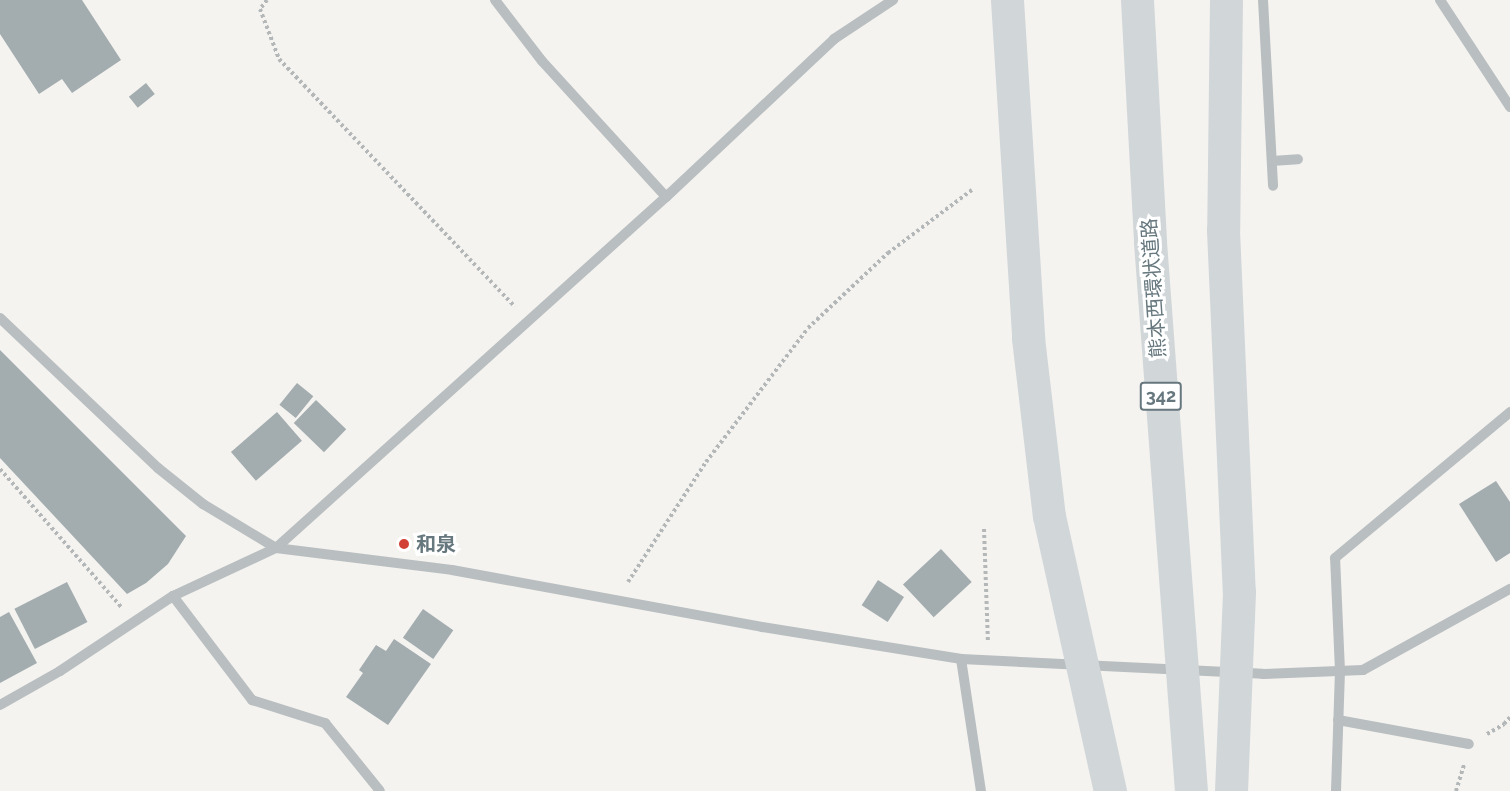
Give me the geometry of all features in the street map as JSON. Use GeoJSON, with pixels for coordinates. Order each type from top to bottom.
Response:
{"type":"FeatureCollection","features":[{"type":"Feature","properties":{"kind":"highway"},"geometry":{"type":"LineString","coordinates":[[1007,0],[1028,338],[1049,516],[1110,791]]}},
{"type":"Feature","properties":{"kind":"highway","name":"熊本西環状道路"},"geometry":{"type":"LineString","coordinates":[[1137,0],[1150,242],[1191,791]]}},
{"type":"Feature","properties":{"kind":"highway"},"geometry":{"type":"LineString","coordinates":[[1226,0],[1223,230],[1239,592],[1230,791]]}},
{"type":"Feature","properties":{"kind":"street"},"geometry":{"type":"LineString","coordinates":[[495,0],[542,61],[666,196]]}},
{"type":"Feature","properties":{"kind":"street"},"geometry":{"type":"LineString","coordinates":[[0,705],[60,671],[173,596],[276,548],[666,196],[834,39],[893,0]]}},
{"type":"Feature","properties":{"kind":"street"},"geometry":{"type":"LineString","coordinates":[[1263,0],[1274,186]]}},
{"type":"Feature","properties":{"kind":"street"},"geometry":{"type":"LineString","coordinates":[[1440,0],[1510,107]]}},
{"type":"Feature","properties":{"kind":"street"},"geometry":{"type":"LineString","coordinates":[[1272,161],[1298,159]]}},
{"type":"Feature","properties":{"kind":"street"},"geometry":{"type":"LineString","coordinates":[[0,318],[158,468],[203,504],[276,548],[452,570],[961,658],[1263,674],[1364,670],[1510,588]]}},
{"type":"Feature","properties":{"kind":"street"},"geometry":{"type":"LineString","coordinates":[[1336,791],[1340,671],[1335,558],[1510,412]]}},
{"type":"Feature","properties":{"kind":"street"},"geometry":{"type":"LineString","coordinates":[[173,596],[252,700],[326,723],[380,791]]}},
{"type":"Feature","properties":{"kind":"street"},"geometry":{"type":"LineString","coordinates":[[961,658],[981,791]]}},
{"type":"Feature","properties":{"kind":"street"},"geometry":{"type":"LineString","coordinates":[[1338,720],[1469,744]]}},
{"type":"Feature","properties":{"kind":"path"},"geometry":{"type":"LineString","coordinates":[[267,0],[260,9],[279,60],[528,321]]}},
{"type":"Feature","properties":{"kind":"path"},"geometry":{"type":"LineString","coordinates":[[616,600],[706,462],[808,328],[888,253],[972,190]]}},
{"type":"Feature","properties":{"kind":"path"},"geometry":{"type":"LineString","coordinates":[[0,469],[133,623]]}},
{"type":"Feature","properties":{"kind":"path"},"geometry":{"type":"LineString","coordinates":[[984,529],[989,660]]}},
{"type":"Feature","properties":{"kind":"path"},"geometry":{"type":"LineString","coordinates":[[1456,791],[1469,744],[1504,724],[1510,717]]}},
{"type":"Feature","properties":{"kind":"building"},"geometry":{"type":"Polygon","coordinates":[[[0,0],[82,0],[121,60],[72,93],[62,79],[39,94],[0,34],[0,0]]]}},
{"type":"Feature","properties":{"kind":"building"},"geometry":{"type":"Polygon","coordinates":[[[146,83],[155,94],[138,108],[129,97],[146,83]]]}},
{"type":"Feature","properties":{"kind":"building"},"geometry":{"type":"Polygon","coordinates":[[[0,350],[186,536],[168,564],[146,583],[127,594],[0,458],[0,350]]]}},
{"type":"Feature","properties":{"kind":"building"},"geometry":{"type":"Polygon","coordinates":[[[297,383],[313,396],[296,418],[279,405],[297,383]]]}},
{"type":"Feature","properties":{"kind":"building"},"geometry":{"type":"Polygon","coordinates":[[[316,400],[346,429],[324,452],[294,423],[316,400]]]}},
{"type":"Feature","properties":{"kind":"building"},"geometry":{"type":"Polygon","coordinates":[[[277,412],[302,441],[256,481],[231,452],[277,412]]]}},
{"type":"Feature","properties":{"kind":"building"},"geometry":{"type":"Polygon","coordinates":[[[1496,481],[1510,502],[1510,553],[1496,562],[1459,504],[1496,481]]]}},
{"type":"Feature","properties":{"kind":"building"},"geometry":{"type":"Polygon","coordinates":[[[941,549],[972,582],[934,617],[903,584],[941,549]]]}},
{"type":"Feature","properties":{"kind":"building"},"geometry":{"type":"Polygon","coordinates":[[[878,580],[904,597],[888,622],[862,605],[878,580]]]}},
{"type":"Feature","properties":{"kind":"building"},"geometry":{"type":"Polygon","coordinates":[[[67,582],[87,622],[35,649],[14,609],[67,582]]]}},
{"type":"Feature","properties":{"kind":"building"},"geometry":{"type":"Polygon","coordinates":[[[423,609],[453,630],[433,659],[403,638],[423,609]]]}},
{"type":"Feature","properties":{"kind":"building"},"geometry":{"type":"Polygon","coordinates":[[[9,612],[37,663],[0,683],[0,617],[9,612]]]}},
{"type":"Feature","properties":{"kind":"building"},"geometry":{"type":"Polygon","coordinates":[[[394,639],[431,664],[388,725],[346,697],[363,673],[359,670],[376,645],[386,651],[394,639]]]}},
{"type":"Feature","properties":{"kind":"place","name":"和泉"},"geometry":{"type":"Point","coordinates":[404,544]}}]}
